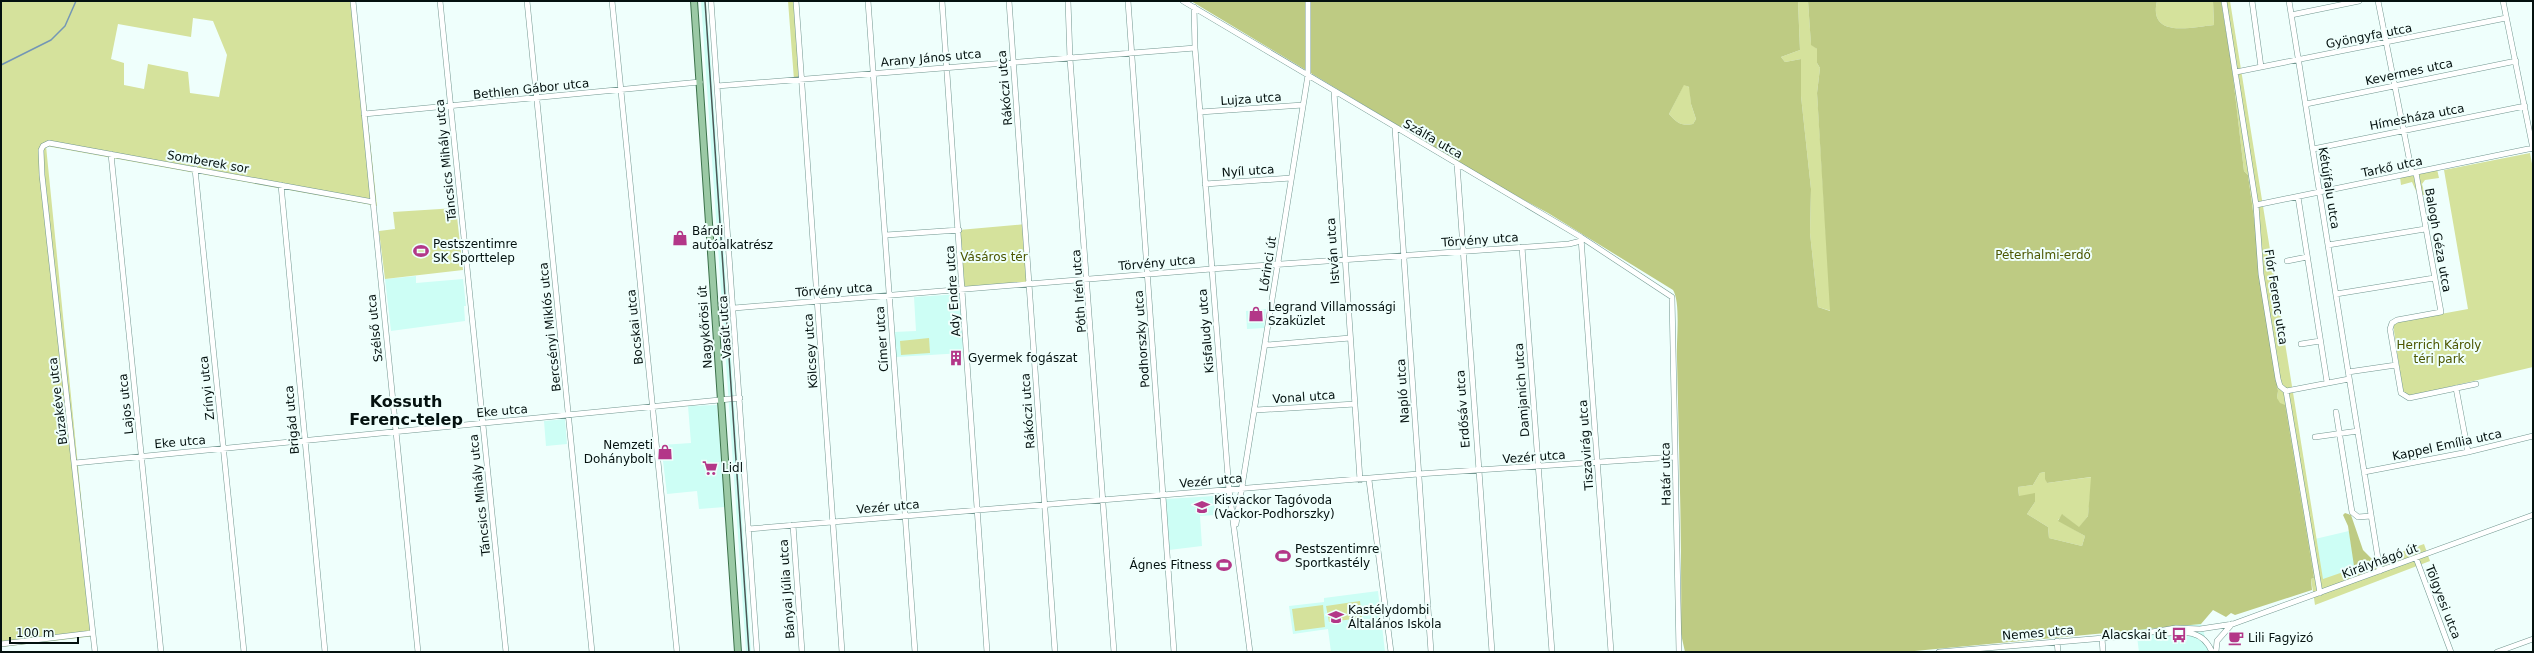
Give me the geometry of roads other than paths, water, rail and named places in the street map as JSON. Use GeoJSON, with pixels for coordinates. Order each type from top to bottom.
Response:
{"type":"FeatureCollection","features":[{"type":"Feature","properties":{"kind":"main road","name":"Nagykőrösi út"},"geometry":{"type":"LineString","coordinates":[[694,1],[738,652]]}},
{"type":"Feature","properties":{"kind":"street","name":"Szélső utca"},"geometry":{"type":"LineString","coordinates":[[353,1],[418,652]]}},
{"type":"Feature","properties":{"kind":"street","name":"Táncsics Mihály utca"},"geometry":{"type":"LineString","coordinates":[[440,1],[506,652]]}},
{"type":"Feature","properties":{"kind":"street","name":"Bercsényi Miklós utca"},"geometry":{"type":"LineString","coordinates":[[527,1],[592,652]]}},
{"type":"Feature","properties":{"kind":"street","name":"Bocskai utca"},"geometry":{"type":"LineString","coordinates":[[612,1],[677,652]]}},
{"type":"Feature","properties":{"kind":"street","name":"Vasút utca"},"geometry":{"type":"LineString","coordinates":[[711,1],[734,308],[757,652]]}},
{"type":"Feature","properties":{"kind":"street","name":"Kölcsey utca"},"geometry":{"type":"LineString","coordinates":[[796,1],[842,652]]}},
{"type":"Feature","properties":{"kind":"street","name":"Címer utca"},"geometry":{"type":"LineString","coordinates":[[868,1],[915,652]]}},
{"type":"Feature","properties":{"kind":"street","name":"Ady Endre utca"},"geometry":{"type":"LineString","coordinates":[[942,1],[987,652]]}},
{"type":"Feature","properties":{"kind":"street","name":"Rákóczi utca"},"geometry":{"type":"LineString","coordinates":[[1009,1],[1055,652]]}},
{"type":"Feature","properties":{"kind":"street","name":"Póth Irén utca"},"geometry":{"type":"LineString","coordinates":[[1068,1],[1070,59],[1088,279],[1114,652]]}},
{"type":"Feature","properties":{"kind":"street","name":"Podhorszky utca"},"geometry":{"type":"LineString","coordinates":[[1128,1],[1174,652]]}},
{"type":"Feature","properties":{"kind":"street","name":"Szálfa utca"},"geometry":{"type":"LineString","coordinates":[[1183,1],[1457,164],[1672,296]]}},
{"type":"Feature","properties":{"kind":"street","name":"Lőrinci út"},"geometry":{"type":"LineString","coordinates":[[1235,528],[1256,410],[1277,265],[1308,76],[1308,1]]}},
{"type":"Feature","properties":{"kind":"street","name":"Flór Ferenc utca"},"geometry":{"type":"LineString","coordinates":[[2224,1],[2256,205],[2261,274],[2278,379],[2280,386],[2286,391],[2320,593]]}},
{"type":"Feature","properties":{"kind":"street"},"geometry":{"type":"LineString","coordinates":[[2252,1],[2261,68]]}},
{"type":"Feature","properties":{"kind":"street","name":"Kétújfalu utca"},"geometry":{"type":"LineString","coordinates":[[2289,1],[2380,571]]}},
{"type":"Feature","properties":{"kind":"street"},"geometry":{"type":"LineString","coordinates":[[2292,15],[2359,1]]}},
{"type":"Feature","properties":{"kind":"street","name":"Balogh Géza utca"},"geometry":{"type":"LineString","coordinates":[[2378,1],[2441,312],[2397,320],[2392,323],[2390,329],[2396,365]]}},
{"type":"Feature","properties":{"kind":"street"},"geometry":{"type":"LineString","coordinates":[[2503,1],[2533,148]]}},
{"type":"Feature","properties":{"kind":"street","name":"Kisfaludy utca"},"geometry":{"type":"LineString","coordinates":[[1194,7],[1195,48],[1229,490],[1250,652]]}},
{"type":"Feature","properties":{"kind":"street","name":"Gyöngyfa utca"},"geometry":{"type":"LineString","coordinates":[[2236,72],[2506,18]]}},
{"type":"Feature","properties":{"kind":"street","name":"Arany János utca"},"geometry":{"type":"LineString","coordinates":[[717,86],[1195,48]]}},
{"type":"Feature","properties":{"kind":"street","name":"Kevermes utca"},"geometry":{"type":"LineString","coordinates":[[2306,104],[2516,61]]}},
{"type":"Feature","properties":{"kind":"street","name":"Bethlen Gábor utca"},"geometry":{"type":"LineString","coordinates":[[364,114],[451,107],[700,82]]}},
{"type":"Feature","properties":{"kind":"street","name":"István utca"},"geometry":{"type":"LineString","coordinates":[[1334,92],[1344,260],[1360,480]]}},
{"type":"Feature","properties":{"kind":"street","name":"Lujza utca"},"geometry":{"type":"LineString","coordinates":[[1200,112],[1303,105]]}},
{"type":"Feature","properties":{"kind":"street","name":"Hímesháza utca"},"geometry":{"type":"LineString","coordinates":[[2313,149],[2404,129],[2525,106]]}},
{"type":"Feature","properties":{"kind":"street","name":"Napló utca"},"geometry":{"type":"LineString","coordinates":[[1395,128],[1431,652]]}},
{"type":"Feature","properties":{"kind":"street","name":"Somberek sor"},"geometry":{"type":"LineString","coordinates":[[42,148],[49,144],[111,154],[373,202]]}},
{"type":"Feature","properties":{"kind":"street","name":"Búzakéve utca"},"geometry":{"type":"LineString","coordinates":[[42,148],[42,175],[95,652]]}},
{"type":"Feature","properties":{"kind":"street","name":"Tarkő utca"},"geometry":{"type":"LineString","coordinates":[[2256,205],[2533,148]]}},
{"type":"Feature","properties":{"kind":"street","name":"Lajos utca"},"geometry":{"type":"LineString","coordinates":[[111,154],[161,652]]}},
{"type":"Feature","properties":{"kind":"street","name":"Erdősáv utca"},"geometry":{"type":"LineString","coordinates":[[1457,164],[1492,652]]}},
{"type":"Feature","properties":{"kind":"street","name":"Zrínyi utca"},"geometry":{"type":"LineString","coordinates":[[195,169],[222,448],[244,652]]}},
{"type":"Feature","properties":{"kind":"street","name":"Nyíl utca"},"geometry":{"type":"LineString","coordinates":[[1205,184],[1291,178]]}},
{"type":"Feature","properties":{"kind":"street","name":"Brigád utca"},"geometry":{"type":"LineString","coordinates":[[281,185],[325,652]]}},
{"type":"Feature","properties":{"kind":"street"},"geometry":{"type":"LineString","coordinates":[[2298,197],[2327,382]]}},
{"type":"Feature","properties":{"kind":"street"},"geometry":{"type":"LineString","coordinates":[[2328,246],[2425,229]]}},
{"type":"Feature","properties":{"kind":"street"},"geometry":{"type":"LineString","coordinates":[[886,235],[959,230]]}},
{"type":"Feature","properties":{"kind":"street","name":"Törvény utca"},"geometry":{"type":"LineString","coordinates":[[734,308],[1211,268],[1277,265],[1462,250],[1569,244],[1581,239]]}},
{"type":"Feature","properties":{"kind":"street","name":"Tiszavirág utca"},"geometry":{"type":"LineString","coordinates":[[1581,239],[1611,652]]}},
{"type":"Feature","properties":{"kind":"street","name":"Damjanich utca"},"geometry":{"type":"LineString","coordinates":[[1522,247],[1537,466],[1552,652]]}},
{"type":"Feature","properties":{"kind":"street"},"geometry":{"type":"LineString","coordinates":[[2287,261],[2307,257]]}},
{"type":"Feature","properties":{"kind":"street"},"geometry":{"type":"LineString","coordinates":[[2336,294],[2434,278]]}},
{"type":"Feature","properties":{"kind":"street","name":"Határ utca"},"geometry":{"type":"LineString","coordinates":[[1672,296],[1679,652]]}},
{"type":"Feature","properties":{"kind":"street"},"geometry":{"type":"LineString","coordinates":[[1266,345],[1350,338]]}},
{"type":"Feature","properties":{"kind":"street"},"geometry":{"type":"LineString","coordinates":[[2301,344],[2320,342]]}},
{"type":"Feature","properties":{"kind":"street"},"geometry":{"type":"LineString","coordinates":[[2348,372],[2396,365],[2401,393],[2406,398],[2476,384]]}},
{"type":"Feature","properties":{"kind":"street"},"geometry":{"type":"LineString","coordinates":[[2286,391],[2349,379]]}},
{"type":"Feature","properties":{"kind":"street"},"geometry":{"type":"LineString","coordinates":[[2456,388],[2468,452]]}},
{"type":"Feature","properties":{"kind":"street","name":"Eke utca"},"geometry":{"type":"LineString","coordinates":[[75,463],[142,455],[569,415],[653,405],[740,398]]}},
{"type":"Feature","properties":{"kind":"street","name":"Vonal utca"},"geometry":{"type":"LineString","coordinates":[[1256,410],[1355,404]]}},
{"type":"Feature","properties":{"kind":"street"},"geometry":{"type":"LineString","coordinates":[[2336,412],[2352,512],[2358,518],[2371,516]]}},
{"type":"Feature","properties":{"kind":"street"},"geometry":{"type":"LineString","coordinates":[[2315,437],[2358,431]]}},
{"type":"Feature","properties":{"kind":"street","name":"Kappel Emília utca"},"geometry":{"type":"LineString","coordinates":[[2364,472],[2468,452],[2533,436]]}},
{"type":"Feature","properties":{"kind":"street","name":"Vezér utca"},"geometry":{"type":"LineString","coordinates":[[748,529],[978,509],[1369,480],[1418,474],[1675,456]]}},
{"type":"Feature","properties":{"kind":"street"},"geometry":{"type":"LineString","coordinates":[[1369,480],[1391,652]]}},
{"type":"Feature","properties":{"kind":"street","name":"Királyhágó út"},"geometry":{"type":"LineString","coordinates":[[2210,627],[2233,624],[2533,515]]}},
{"type":"Feature","properties":{"kind":"street","name":"Bányai Júlia utca"},"geometry":{"type":"LineString","coordinates":[[793,525],[802,652]]}},
{"type":"Feature","properties":{"kind":"street","name":"Tölgyesi utca"},"geometry":{"type":"LineString","coordinates":[[2416,558],[2451,652]]}},
{"type":"Feature","properties":{"kind":"street","name":"Királyhágó út"},"geometry":{"type":"LineString","coordinates":[[2218,639],[2233,624]]}},
{"type":"Feature","properties":{"kind":"street"},"geometry":{"type":"LineString","coordinates":[[2212,652],[2205,640],[2204,630],[2210,627],[2218,630],[2216,652]]}},
{"type":"Feature","properties":{"kind":"street","name":"Nemes utca"},"geometry":{"type":"LineString","coordinates":[[1939,652],[2001,649],[2057,641],[2210,627]]}},
{"type":"Feature","properties":{"kind":"street","name":"Nemes utca"},"geometry":{"type":"LineString","coordinates":[[2139,634],[2186,632],[2205,640]]}},
{"type":"Feature","properties":{"kind":"street"},"geometry":{"type":"LineString","coordinates":[[1,644],[92,633]]}},
{"type":"Feature","properties":{"kind":"street"},"geometry":{"type":"LineString","coordinates":[[2102,638],[2103,652]]}},
{"type":"Feature","properties":{"kind":"street"},"geometry":{"type":"LineString","coordinates":[[2497,652],[2533,638]]}},
{"type":"Feature","properties":{"kind":"street"},"geometry":{"type":"LineString","coordinates":[[2205,640],[2218,639]]}},
{"type":"Feature","properties":{"kind":"street"},"geometry":{"type":"LineString","coordinates":[[2057,641],[2058,652]]}},
{"type":"Feature","properties":{"kind":"waterway"},"geometry":{"type":"LineString","coordinates":[[1,65],[51,40],[65,26],[76,1]]}},
{"type":"Feature","properties":{"kind":"railway"},"geometry":{"type":"LineString","coordinates":[[705,1],[749,652]]}},
{"type":"Feature","properties":{"kind":"place","name":"Bárdi autóalkatrész"},"geometry":{"type":"Point","coordinates":[680,238]}},
{"type":"Feature","properties":{"kind":"place","name":"Pestszentimre SK Sporttelep"},"geometry":{"type":"Point","coordinates":[421,251]}},
{"type":"Feature","properties":{"kind":"place","name":"Legrand Villamossági Szaküzlet"},"geometry":{"type":"Point","coordinates":[1256,314]}},
{"type":"Feature","properties":{"kind":"place","name":"Gyermek fogászat"},"geometry":{"type":"Point","coordinates":[956,358]}},
{"type":"Feature","properties":{"kind":"place","name":"Nemzeti Dohánybolt"},"geometry":{"type":"Point","coordinates":[665,452]}},
{"type":"Feature","properties":{"kind":"place","name":"Lidl"},"geometry":{"type":"Point","coordinates":[710,468]}},
{"type":"Feature","properties":{"kind":"place","name":"Kisvackor Tagóvoda (Vackor-Podhorszky)"},"geometry":{"type":"Point","coordinates":[1202,507]}},
{"type":"Feature","properties":{"kind":"place","name":"Pestszentimre Sportkastély"},"geometry":{"type":"Point","coordinates":[1283,556]}},
{"type":"Feature","properties":{"kind":"place","name":"Ágnes Fitness"},"geometry":{"type":"Point","coordinates":[1224,565]}},
{"type":"Feature","properties":{"kind":"place","name":"Kastélydombi Általános Iskola"},"geometry":{"type":"Point","coordinates":[1336,617]}},
{"type":"Feature","properties":{"kind":"place","name":"Alacskai út"},"geometry":{"type":"Point","coordinates":[2179,635]}},
{"type":"Feature","properties":{"kind":"place","name":"Lili Fagyizó"},"geometry":{"type":"Point","coordinates":[2236,638]}},
{"type":"Feature","properties":{"kind":"district","name":"Kossuth Ferenc-telep"},"geometry":{"type":"Point","coordinates":[406,410]}},
{"type":"Feature","properties":{"kind":"park label","name":"Péterhalmi-erdő"},"geometry":{"type":"Point","coordinates":[2043,255]}},
{"type":"Feature","properties":{"kind":"park label","name":"Vásáros tér"},"geometry":{"type":"Point","coordinates":[994,257]}},
{"type":"Feature","properties":{"kind":"park label","name":"Herrich Károly téri park"},"geometry":{"type":"Point","coordinates":[2439,352]}}]}
